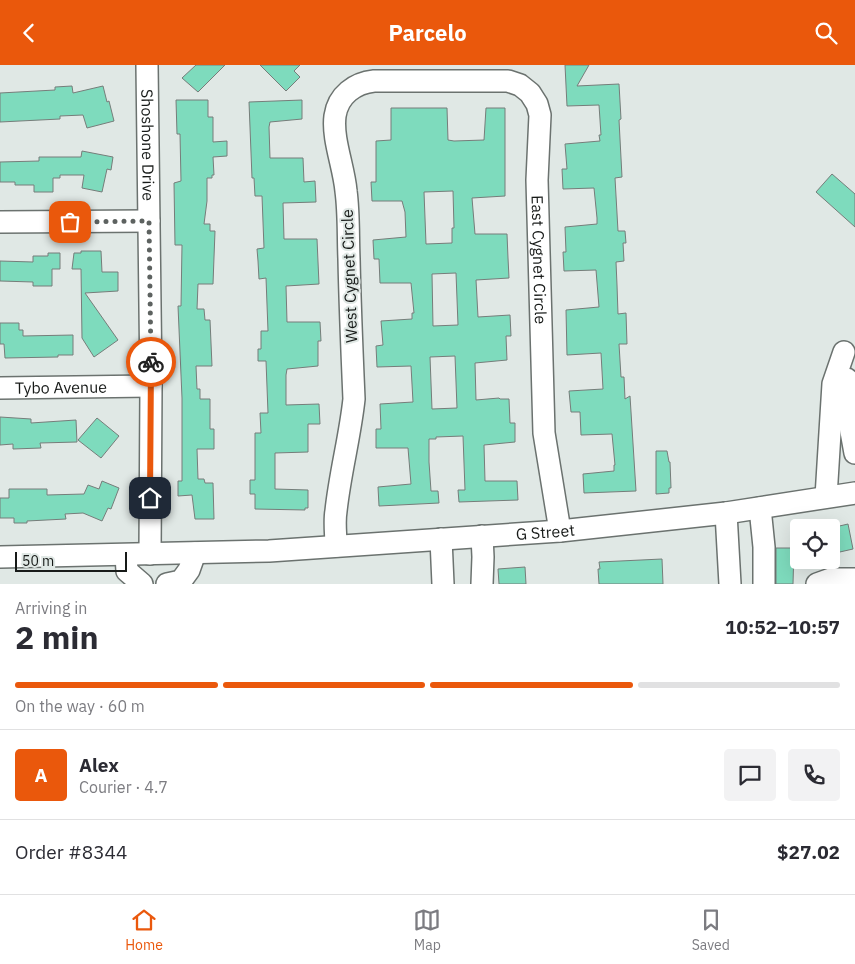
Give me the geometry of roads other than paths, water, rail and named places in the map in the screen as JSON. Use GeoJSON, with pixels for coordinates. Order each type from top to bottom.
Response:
{"type":"FeatureCollection","features":[{"type":"Feature","properties":{"kind":"street","name":"Shoshone Drive"},"geometry":{"type":"LineString","coordinates":[[147,65],[151,386],[150,554]]}},
{"type":"Feature","properties":{"kind":"street","name":"East Cygnet Circle"},"geometry":{"type":"LineString","coordinates":[[428,81],[508,81],[520,85],[530,93],[539,110],[537,230],[544,433],[560,531]]}},
{"type":"Feature","properties":{"kind":"street","name":"West Cygnet Circle"},"geometry":{"type":"LineString","coordinates":[[336,546],[335,513],[351,429],[354,399],[346,191],[336,135],[335,116],[338,104],[345,95],[354,87],[366,82],[428,81]]}},
{"type":"Feature","properties":{"kind":"street"},"geometry":{"type":"LineString","coordinates":[[0,222],[149,221]]}},
{"type":"Feature","properties":{"kind":"street"},"geometry":{"type":"LineString","coordinates":[[826,497],[833,384],[844,352],[848,375],[846,404],[855,453]]}},
{"type":"Feature","properties":{"kind":"street","name":"Tybo Avenue"},"geometry":{"type":"LineString","coordinates":[[0,388],[151,386]]}},
{"type":"Feature","properties":{"kind":"street","name":"G Street"},"geometry":{"type":"LineString","coordinates":[[0,557],[235,553],[560,531],[726,513],[855,493]]}},
{"type":"Feature","properties":{"kind":"street"},"geometry":{"type":"LineString","coordinates":[[760,508],[764,547],[764,584]]}},
{"type":"Feature","properties":{"kind":"street"},"geometry":{"type":"LineString","coordinates":[[726,513],[730,584]]}},
{"type":"Feature","properties":{"kind":"street"},"geometry":{"type":"LineString","coordinates":[[482,536],[484,557],[482,584]]}},
{"type":"Feature","properties":{"kind":"street"},"geometry":{"type":"LineString","coordinates":[[441,539],[443,584]]}},
{"type":"Feature","properties":{"kind":"street"},"geometry":{"type":"LineString","coordinates":[[167,584],[181,581],[189,570],[195,553]]}},
{"type":"Feature","properties":{"kind":"street"},"geometry":{"type":"LineString","coordinates":[[126,555],[128,571],[142,584]]}},
{"type":"Feature","properties":{"kind":"street"},"geometry":{"type":"LineString","coordinates":[[817,584],[831,579],[855,579]]}}]}
